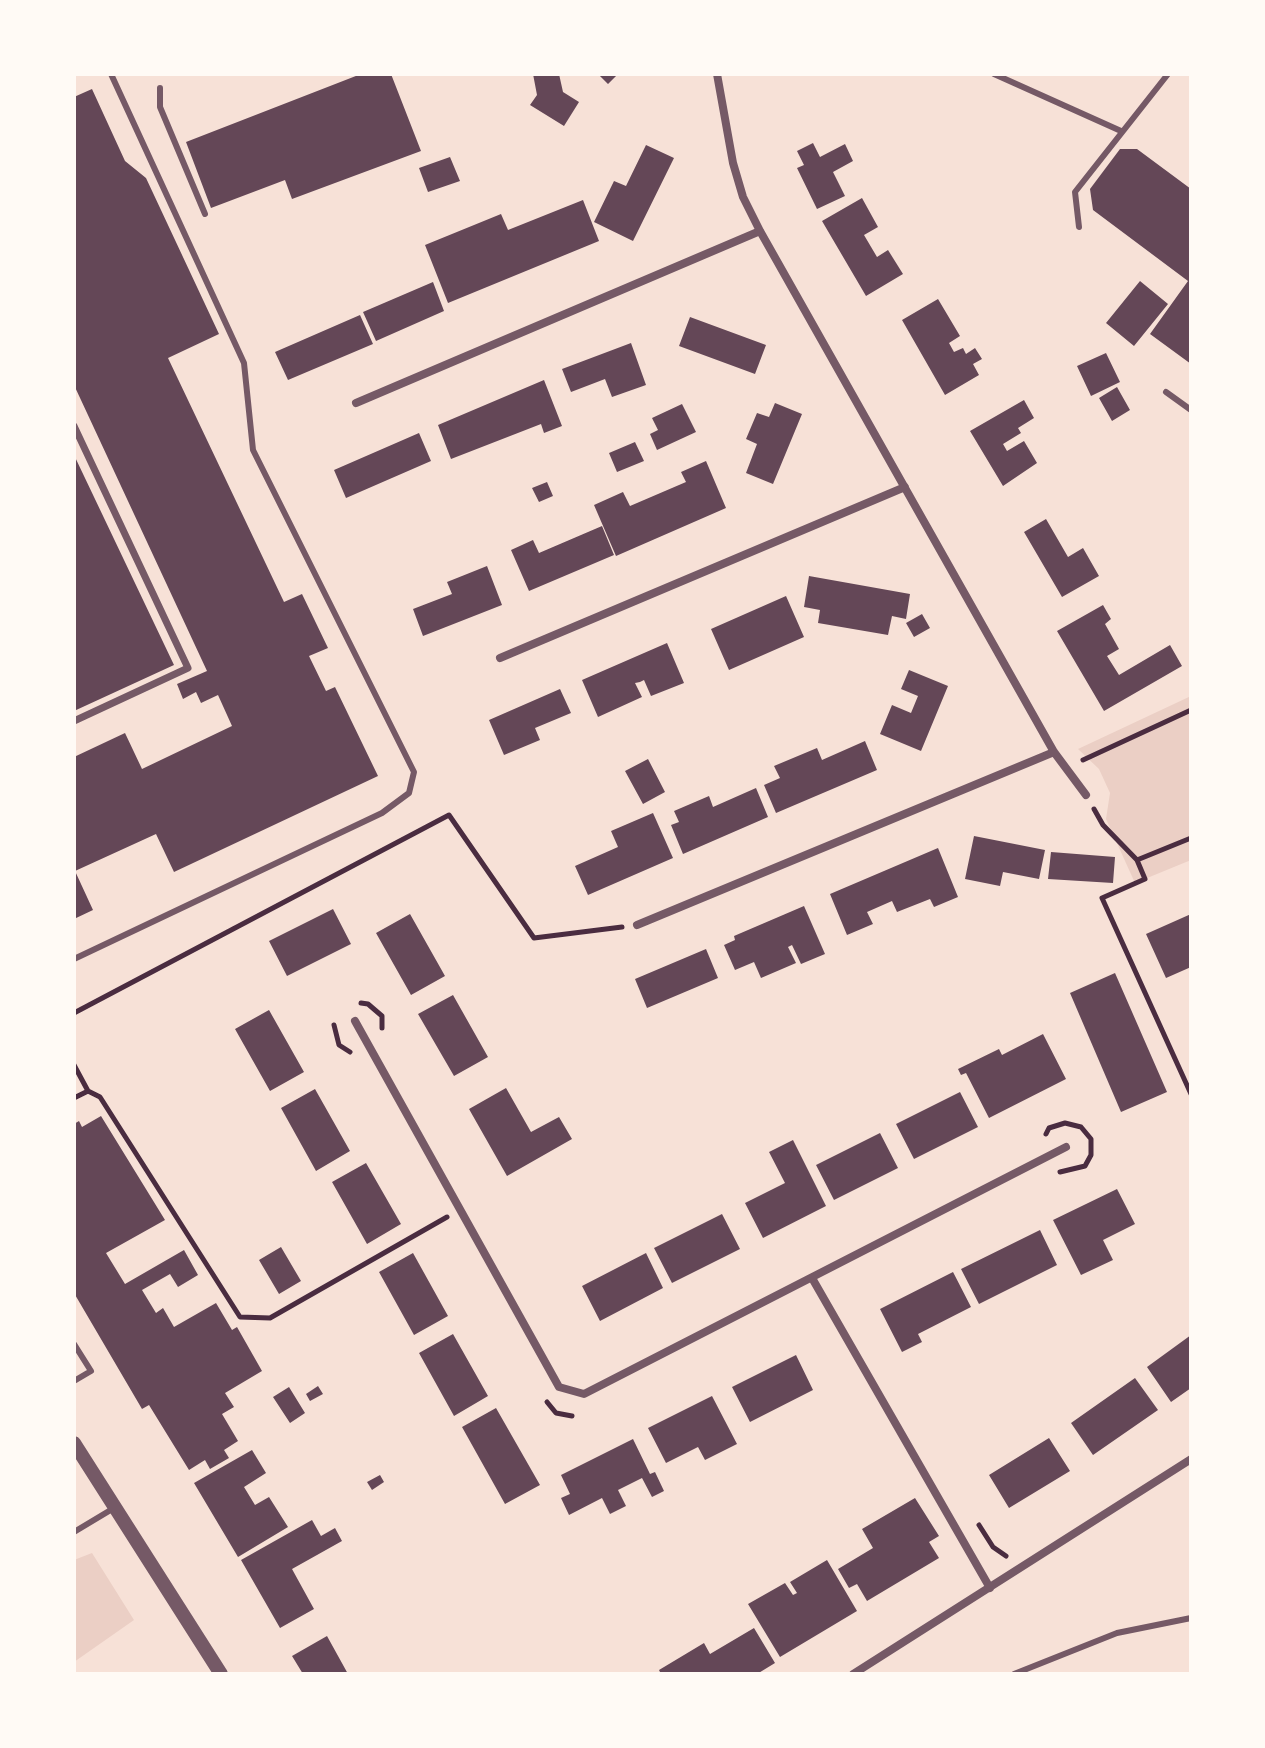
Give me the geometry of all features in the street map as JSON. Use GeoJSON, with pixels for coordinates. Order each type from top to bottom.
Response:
{"type":"FeatureCollection","features":[{"type":"Feature","properties":{"kind":"street"},"geometry":{"type":"LineString","coordinates":[[717,74],[733,163],[743,197],[760,231],[1054,752],[1086,795]]}},
{"type":"Feature","properties":{"kind":"street"},"geometry":{"type":"LineString","coordinates":[[356,403],[760,231]]}},
{"type":"Feature","properties":{"kind":"street"},"geometry":{"type":"LineString","coordinates":[[74,426],[188,668],[74,721]]}},
{"type":"Feature","properties":{"kind":"street"},"geometry":{"type":"LineString","coordinates":[[500,658],[905,487]]}},
{"type":"Feature","properties":{"kind":"street"},"geometry":{"type":"LineString","coordinates":[[637,925],[1054,752]]}},
{"type":"Feature","properties":{"kind":"street"},"geometry":{"type":"LineString","coordinates":[[355,1021],[559,1387],[584,1394],[1066,1147]]}},
{"type":"Feature","properties":{"kind":"street"},"geometry":{"type":"LineString","coordinates":[[812,1278],[990,1588]]}},
{"type":"Feature","properties":{"kind":"street"},"geometry":{"type":"LineString","coordinates":[[74,1443],[221,1674]]}},
{"type":"Feature","properties":{"kind":"street"},"geometry":{"type":"LineString","coordinates":[[853,1674],[1191,1459]]}},
{"type":"Feature","properties":{"kind":"lane"},"geometry":{"type":"LineString","coordinates":[[74,959],[382,813],[409,793],[414,772],[253,450],[244,363],[111,74]]}},
{"type":"Feature","properties":{"kind":"lane"},"geometry":{"type":"LineString","coordinates":[[994,74],[1121,131]]}},
{"type":"Feature","properties":{"kind":"lane"},"geometry":{"type":"LineString","coordinates":[[1079,227],[1075,192],[1168,74]]}},
{"type":"Feature","properties":{"kind":"lane"},"geometry":{"type":"LineString","coordinates":[[160,88],[160,107],[205,214]]}},
{"type":"Feature","properties":{"kind":"lane"},"geometry":{"type":"LineString","coordinates":[[1166,392],[1191,410]]}},
{"type":"Feature","properties":{"kind":"lane"},"geometry":{"type":"LineString","coordinates":[[74,1344],[91,1371],[74,1381]]}},
{"type":"Feature","properties":{"kind":"lane"},"geometry":{"type":"LineString","coordinates":[[74,1532],[114,1508]]}},
{"type":"Feature","properties":{"kind":"lane"},"geometry":{"type":"LineString","coordinates":[[1014,1674],[1117,1633],[1191,1618]]}},
{"type":"Feature","properties":{"kind":"path"},"geometry":{"type":"LineString","coordinates":[[1064,769],[1191,710]]}},
{"type":"Feature","properties":{"kind":"path"},"geometry":{"type":"LineString","coordinates":[[1086,795],[1103,825],[1137,860],[1145,879],[1102,898],[1191,1094]]}},
{"type":"Feature","properties":{"kind":"path"},"geometry":{"type":"LineString","coordinates":[[74,1013],[449,815],[534,938],[637,925]]}},
{"type":"Feature","properties":{"kind":"path"},"geometry":{"type":"LineString","coordinates":[[1137,860],[1191,838]]}},
{"type":"Feature","properties":{"kind":"path"},"geometry":{"type":"LineString","coordinates":[[348,1002],[368,1004],[382,1016],[380,1042]]}},
{"type":"Feature","properties":{"kind":"path"},"geometry":{"type":"LineString","coordinates":[[334,1015],[339,1045],[354,1054]]}},
{"type":"Feature","properties":{"kind":"path"},"geometry":{"type":"LineString","coordinates":[[74,1065],[88,1091],[100,1097],[240,1317],[270,1318],[458,1210]]}},
{"type":"Feature","properties":{"kind":"path"},"geometry":{"type":"LineString","coordinates":[[74,1098],[88,1091]]}},
{"type":"Feature","properties":{"kind":"path"},"geometry":{"type":"LineString","coordinates":[[1042,1145],[1049,1128],[1065,1123],[1081,1127],[1091,1139],[1091,1155],[1085,1166],[1071,1172],[1057,1172]]}},
{"type":"Feature","properties":{"kind":"path"},"geometry":{"type":"LineString","coordinates":[[437,1204],[452,1231]]}},
{"type":"Feature","properties":{"kind":"path"},"geometry":{"type":"LineString","coordinates":[[543,1394],[556,1413],[572,1416]]}},
{"type":"Feature","properties":{"kind":"path"},"geometry":{"type":"LineString","coordinates":[[976,1520],[1000,1555],[1011,1556]]}},
{"type":"Feature","properties":{"kind":"shaded area"},"geometry":{"type":"Polygon","coordinates":[[[1191,696],[1191,860],[1135,883],[1106,819],[1110,793],[1099,769],[1078,749],[1191,696]]]}},
{"type":"Feature","properties":{"kind":"shaded area"},"geometry":{"type":"Polygon","coordinates":[[[92,1553],[134,1620],[74,1662],[74,1560],[92,1553]]]}},
{"type":"Feature","properties":{"kind":"building"},"geometry":{"type":"Polygon","coordinates":[[[361,74],[391,74],[421,151],[292,199],[285,180],[211,208],[186,142],[361,74]]]}},
{"type":"Feature","properties":{"kind":"building"},"geometry":{"type":"Polygon","coordinates":[[[533,74],[559,74],[563,92],[579,102],[564,126],[530,105],[537,95],[533,74]]]}},
{"type":"Feature","properties":{"kind":"building"},"geometry":{"type":"Polygon","coordinates":[[[598,74],[618,74],[608,84],[598,74]]]}},
{"type":"Feature","properties":{"kind":"building"},"geometry":{"type":"Polygon","coordinates":[[[92,89],[125,161],[146,178],[219,334],[168,358],[284,602],[302,594],[328,648],[309,656],[326,691],[335,687],[378,776],[174,872],[156,834],[75,871],[93,910],[74,919],[74,757],[125,733],[142,769],[232,726],[218,695],[201,703],[196,692],[183,699],[177,684],[207,671],[74,385],[74,97],[92,89]]]}},
{"type":"Feature","properties":{"kind":"building"},"geometry":{"type":"Polygon","coordinates":[[[813,143],[820,157],[845,144],[853,161],[833,172],[845,196],[817,209],[797,168],[804,165],[797,151],[813,143]]]}},
{"type":"Feature","properties":{"kind":"building"},"geometry":{"type":"Polygon","coordinates":[[[646,145],[674,158],[633,241],[594,222],[614,181],[626,186],[646,145]]]}},
{"type":"Feature","properties":{"kind":"building"},"geometry":{"type":"Polygon","coordinates":[[[1120,149],[1137,149],[1191,189],[1191,364],[1150,334],[1188,281],[1093,210],[1090,189],[1120,149]]]}},
{"type":"Feature","properties":{"kind":"building"},"geometry":{"type":"Polygon","coordinates":[[[450,157],[460,181],[428,192],[419,168],[450,157]]]}},
{"type":"Feature","properties":{"kind":"building"},"geometry":{"type":"Polygon","coordinates":[[[862,198],[878,227],[864,235],[877,257],[888,250],[903,274],[866,296],[822,221],[862,198]]]}},
{"type":"Feature","properties":{"kind":"building"},"geometry":{"type":"Polygon","coordinates":[[[583,200],[599,241],[448,303],[425,245],[501,214],[508,230],[583,200]]]}},
{"type":"Feature","properties":{"kind":"building"},"geometry":{"type":"Polygon","coordinates":[[[1140,281],[1168,304],[1134,346],[1106,323],[1140,281]]]}},
{"type":"Feature","properties":{"kind":"building"},"geometry":{"type":"Polygon","coordinates":[[[433,282],[444,311],[376,341],[363,312],[433,282]]]}},
{"type":"Feature","properties":{"kind":"building"},"geometry":{"type":"Polygon","coordinates":[[[938,299],[960,336],[949,343],[954,352],[963,348],[966,354],[975,348],[982,359],[973,364],[979,375],[945,395],[902,320],[938,299]]]}},
{"type":"Feature","properties":{"kind":"building"},"geometry":{"type":"Polygon","coordinates":[[[360,315],[373,344],[288,380],[275,352],[360,315]]]}},
{"type":"Feature","properties":{"kind":"building"},"geometry":{"type":"Polygon","coordinates":[[[690,317],[766,345],[755,374],[679,346],[690,317]]]}},
{"type":"Feature","properties":{"kind":"building"},"geometry":{"type":"Polygon","coordinates":[[[631,343],[646,385],[612,397],[605,379],[571,392],[562,369],[631,343]]]}},
{"type":"Feature","properties":{"kind":"building"},"geometry":{"type":"Polygon","coordinates":[[[1106,353],[1120,382],[1091,396],[1077,366],[1106,353]]]}},
{"type":"Feature","properties":{"kind":"building"},"geometry":{"type":"Polygon","coordinates":[[[544,380],[562,426],[544,433],[541,424],[451,459],[438,425],[544,380]]]}},
{"type":"Feature","properties":{"kind":"building"},"geometry":{"type":"Polygon","coordinates":[[[1117,387],[1130,410],[1112,421],[1099,398],[1117,387]]]}},
{"type":"Feature","properties":{"kind":"building"},"geometry":{"type":"Polygon","coordinates":[[[1024,400],[1034,418],[1018,428],[1021,433],[1003,444],[1007,451],[1024,441],[1037,463],[1003,486],[970,431],[1024,400]]]}},
{"type":"Feature","properties":{"kind":"building"},"geometry":{"type":"Polygon","coordinates":[[[775,403],[802,414],[773,484],[746,473],[757,444],[746,439],[757,413],[769,417],[775,403]]]}},
{"type":"Feature","properties":{"kind":"building"},"geometry":{"type":"Polygon","coordinates":[[[682,404],[696,432],[657,450],[650,434],[658,430],[652,418],[682,404]]]}},
{"type":"Feature","properties":{"kind":"building"},"geometry":{"type":"Polygon","coordinates":[[[419,433],[431,461],[346,498],[334,470],[419,433]]]}},
{"type":"Feature","properties":{"kind":"building"},"geometry":{"type":"Polygon","coordinates":[[[635,442],[644,461],[617,472],[609,453],[635,442]]]}},
{"type":"Feature","properties":{"kind":"building"},"geometry":{"type":"Polygon","coordinates":[[[74,455],[174,665],[74,711],[74,455]]]}},
{"type":"Feature","properties":{"kind":"building"},"geometry":{"type":"Polygon","coordinates":[[[706,461],[726,508],[616,556],[594,505],[623,492],[630,506],[686,482],[681,472],[706,461]]]}},
{"type":"Feature","properties":{"kind":"building"},"geometry":{"type":"Polygon","coordinates":[[[547,482],[553,496],[539,502],[532,488],[547,482]]]}},
{"type":"Feature","properties":{"kind":"building"},"geometry":{"type":"Polygon","coordinates":[[[1046,519],[1068,557],[1083,548],[1099,576],[1062,597],[1024,532],[1046,519]]]}},
{"type":"Feature","properties":{"kind":"building"},"geometry":{"type":"Polygon","coordinates":[[[602,526],[614,555],[529,591],[511,550],[533,540],[539,553],[602,526]]]}},
{"type":"Feature","properties":{"kind":"building"},"geometry":{"type":"Polygon","coordinates":[[[487,566],[502,605],[423,636],[413,609],[452,594],[447,582],[487,566]]]}},
{"type":"Feature","properties":{"kind":"building"},"geometry":{"type":"Polygon","coordinates":[[[809,576],[910,594],[906,619],[892,616],[888,635],[818,623],[820,610],[804,607],[809,576]]]}},
{"type":"Feature","properties":{"kind":"building"},"geometry":{"type":"Polygon","coordinates":[[[786,596],[804,637],[729,670],[711,629],[786,596]]]}},
{"type":"Feature","properties":{"kind":"building"},"geometry":{"type":"Polygon","coordinates":[[[1103,605],[1111,619],[1105,624],[1119,649],[1107,656],[1119,675],[1170,645],[1182,666],[1104,711],[1057,631],[1103,605]]]}},
{"type":"Feature","properties":{"kind":"building"},"geometry":{"type":"Polygon","coordinates":[[[922,614],[930,628],[914,637],[906,623],[922,614]]]}},
{"type":"Feature","properties":{"kind":"building"},"geometry":{"type":"Polygon","coordinates":[[[667,643],[684,683],[651,696],[644,680],[635,683],[642,697],[598,717],[582,680],[667,643]]]}},
{"type":"Feature","properties":{"kind":"building"},"geometry":{"type":"Polygon","coordinates":[[[909,670],[948,686],[921,751],[880,734],[892,705],[911,713],[918,696],[901,689],[909,670]]]}},
{"type":"Feature","properties":{"kind":"building"},"geometry":{"type":"Polygon","coordinates":[[[560,689],[571,713],[535,728],[540,740],[504,755],[489,720],[560,689]]]}},
{"type":"Feature","properties":{"kind":"building"},"geometry":{"type":"Polygon","coordinates":[[[865,741],[877,770],[776,813],[764,785],[780,778],[774,766],[817,748],[822,760],[865,741]]]}},
{"type":"Feature","properties":{"kind":"building"},"geometry":{"type":"Polygon","coordinates":[[[648,759],[665,792],[643,804],[625,771],[648,759]]]}},
{"type":"Feature","properties":{"kind":"building"},"geometry":{"type":"Polygon","coordinates":[[[756,788],[768,817],[683,854],[671,825],[679,822],[674,811],[709,796],[713,807],[756,788]]]}},
{"type":"Feature","properties":{"kind":"building"},"geometry":{"type":"Polygon","coordinates":[[[653,813],[673,858],[588,895],[575,866],[618,847],[611,831],[653,813]]]}},
{"type":"Feature","properties":{"kind":"building"},"geometry":{"type":"Polygon","coordinates":[[[974,836],[1045,850],[1039,879],[1003,872],[1000,886],[965,879],[974,836]]]}},
{"type":"Feature","properties":{"kind":"building"},"geometry":{"type":"Polygon","coordinates":[[[938,848],[958,897],[934,907],[930,899],[897,912],[892,901],[867,912],[873,924],[847,935],[830,894],[938,848]]]}},
{"type":"Feature","properties":{"kind":"building"},"geometry":{"type":"Polygon","coordinates":[[[1051,852],[1115,857],[1113,883],[1048,879],[1051,852]]]}},
{"type":"Feature","properties":{"kind":"building"},"geometry":{"type":"Polygon","coordinates":[[[804,906],[825,954],[801,964],[792,945],[788,947],[796,963],[761,978],[754,962],[735,970],[724,945],[735,940],[734,936],[804,906]]]}},
{"type":"Feature","properties":{"kind":"building"},"geometry":{"type":"Polygon","coordinates":[[[333,909],[351,944],[287,976],[269,941],[333,909]]]}},
{"type":"Feature","properties":{"kind":"building"},"geometry":{"type":"Polygon","coordinates":[[[410,914],[445,976],[411,995],[376,933],[410,914]]]}},
{"type":"Feature","properties":{"kind":"building"},"geometry":{"type":"Polygon","coordinates":[[[1191,914],[1191,967],[1166,978],[1146,934],[1191,914]]]}},
{"type":"Feature","properties":{"kind":"building"},"geometry":{"type":"Polygon","coordinates":[[[706,949],[718,978],[647,1008],[635,979],[706,949]]]}},
{"type":"Feature","properties":{"kind":"building"},"geometry":{"type":"Polygon","coordinates":[[[1115,973],[1167,1092],[1121,1112],[1070,993],[1115,973]]]}},
{"type":"Feature","properties":{"kind":"building"},"geometry":{"type":"Polygon","coordinates":[[[453,995],[488,1057],[454,1076],[418,1014],[453,995]]]}},
{"type":"Feature","properties":{"kind":"building"},"geometry":{"type":"Polygon","coordinates":[[[269,1010],[304,1072],[270,1091],[235,1029],[269,1010]]]}},
{"type":"Feature","properties":{"kind":"building"},"geometry":{"type":"Polygon","coordinates":[[[1043,1034],[1066,1079],[989,1118],[966,1073],[961,1075],[958,1069],[999,1049],[1002,1055],[1043,1034]]]}},
{"type":"Feature","properties":{"kind":"building"},"geometry":{"type":"Polygon","coordinates":[[[506,1088],[531,1132],[559,1117],[572,1139],[507,1176],[469,1109],[506,1088]]]}},
{"type":"Feature","properties":{"kind":"building"},"geometry":{"type":"Polygon","coordinates":[[[315,1089],[350,1151],[316,1171],[281,1108],[315,1089]]]}},
{"type":"Feature","properties":{"kind":"building"},"geometry":{"type":"Polygon","coordinates":[[[960,1092],[978,1127],[914,1159],[896,1124],[960,1092]]]}},
{"type":"Feature","properties":{"kind":"building"},"geometry":{"type":"Polygon","coordinates":[[[101,1116],[165,1220],[106,1253],[125,1284],[184,1250],[198,1275],[178,1287],[170,1274],[142,1290],[156,1313],[163,1308],[174,1327],[216,1303],[232,1330],[237,1327],[262,1371],[225,1393],[234,1407],[222,1414],[238,1441],[224,1450],[229,1458],[210,1469],[205,1460],[189,1470],[149,1405],[142,1409],[74,1293],[74,1124],[79,1121],[82,1127],[101,1116]]]}},
{"type":"Feature","properties":{"kind":"building"},"geometry":{"type":"Polygon","coordinates":[[[880,1133],[898,1168],[834,1200],[816,1165],[880,1133]]]}},
{"type":"Feature","properties":{"kind":"building"},"geometry":{"type":"Polygon","coordinates":[[[793,1140],[826,1206],[763,1238],[745,1203],[785,1183],[769,1152],[793,1140]]]}},
{"type":"Feature","properties":{"kind":"building"},"geometry":{"type":"Polygon","coordinates":[[[366,1163],[401,1224],[367,1244],[332,1182],[366,1163]]]}},
{"type":"Feature","properties":{"kind":"building"},"geometry":{"type":"Polygon","coordinates":[[[1117,1189],[1135,1224],[1103,1240],[1113,1260],[1081,1275],[1053,1220],[1117,1189]]]}},
{"type":"Feature","properties":{"kind":"building"},"geometry":{"type":"Polygon","coordinates":[[[722,1214],[740,1249],[672,1283],[654,1248],[722,1214]]]}},
{"type":"Feature","properties":{"kind":"building"},"geometry":{"type":"Polygon","coordinates":[[[1040,1230],[1057,1265],[979,1304],[961,1269],[1040,1230]]]}},
{"type":"Feature","properties":{"kind":"building"},"geometry":{"type":"Polygon","coordinates":[[[281,1247],[301,1281],[279,1294],[259,1260],[281,1247]]]}},
{"type":"Feature","properties":{"kind":"building"},"geometry":{"type":"Polygon","coordinates":[[[413,1253],[448,1316],[414,1335],[379,1272],[413,1253]]]}},
{"type":"Feature","properties":{"kind":"building"},"geometry":{"type":"Polygon","coordinates":[[[646,1253],[663,1288],[600,1321],[582,1286],[646,1253]]]}},
{"type":"Feature","properties":{"kind":"building"},"geometry":{"type":"Polygon","coordinates":[[[953,1272],[971,1307],[918,1334],[922,1342],[902,1352],[880,1309],[953,1272]]]}},
{"type":"Feature","properties":{"kind":"building"},"geometry":{"type":"Polygon","coordinates":[[[453,1334],[488,1396],[454,1416],[419,1353],[453,1334]]]}},
{"type":"Feature","properties":{"kind":"building"},"geometry":{"type":"Polygon","coordinates":[[[1191,1335],[1191,1388],[1171,1402],[1147,1367],[1191,1335]]]}},
{"type":"Feature","properties":{"kind":"building"},"geometry":{"type":"Polygon","coordinates":[[[796,1355],[813,1390],[750,1422],[732,1387],[796,1355]]]}},
{"type":"Feature","properties":{"kind":"building"},"geometry":{"type":"Polygon","coordinates":[[[1135,1378],[1158,1410],[1093,1455],[1071,1423],[1135,1378]]]}},
{"type":"Feature","properties":{"kind":"building"},"geometry":{"type":"Polygon","coordinates":[[[318,1386],[323,1394],[310,1401],[306,1394],[318,1386]]]}},
{"type":"Feature","properties":{"kind":"building"},"geometry":{"type":"Polygon","coordinates":[[[289,1387],[305,1413],[290,1423],[273,1397],[289,1387]]]}},
{"type":"Feature","properties":{"kind":"building"},"geometry":{"type":"Polygon","coordinates":[[[712,1396],[737,1444],[705,1460],[698,1447],[666,1463],[648,1428],[712,1396]]]}},
{"type":"Feature","properties":{"kind":"building"},"geometry":{"type":"Polygon","coordinates":[[[496,1408],[540,1485],[505,1504],[462,1427],[496,1408]]]}},
{"type":"Feature","properties":{"kind":"building"},"geometry":{"type":"Polygon","coordinates":[[[1049,1438],[1070,1471],[1009,1508],[989,1475],[1049,1438]]]}},
{"type":"Feature","properties":{"kind":"building"},"geometry":{"type":"Polygon","coordinates":[[[633,1439],[650,1474],[655,1472],[664,1491],[652,1497],[642,1478],[618,1490],[626,1506],[610,1514],[602,1498],[569,1515],[561,1498],[570,1494],[561,1475],[633,1439]]]}},
{"type":"Feature","properties":{"kind":"building"},"geometry":{"type":"Polygon","coordinates":[[[252,1450],[266,1473],[244,1487],[255,1505],[269,1497],[288,1527],[238,1557],[194,1483],[252,1450]]]}},
{"type":"Feature","properties":{"kind":"building"},"geometry":{"type":"Polygon","coordinates":[[[380,1475],[384,1482],[372,1490],[367,1482],[380,1475]]]}},
{"type":"Feature","properties":{"kind":"building"},"geometry":{"type":"Polygon","coordinates":[[[915,1498],[939,1536],[929,1542],[939,1558],[867,1601],[857,1584],[849,1588],[838,1569],[873,1548],[862,1529],[915,1498]]]}},
{"type":"Feature","properties":{"kind":"building"},"geometry":{"type":"Polygon","coordinates":[[[312,1520],[321,1536],[335,1528],[342,1541],[292,1569],[314,1609],[280,1628],[241,1560],[312,1520]]]}},
{"type":"Feature","properties":{"kind":"building"},"geometry":{"type":"Polygon","coordinates":[[[827,1560],[857,1611],[780,1657],[748,1604],[785,1583],[793,1595],[797,1593],[790,1582],[827,1560]]]}},
{"type":"Feature","properties":{"kind":"building"},"geometry":{"type":"Polygon","coordinates":[[[754,1628],[775,1663],[757,1674],[661,1674],[659,1670],[704,1643],[710,1654],[754,1628]]]}},
{"type":"Feature","properties":{"kind":"building"},"geometry":{"type":"Polygon","coordinates":[[[327,1636],[348,1674],[303,1674],[292,1656],[327,1636]]]}}]}
